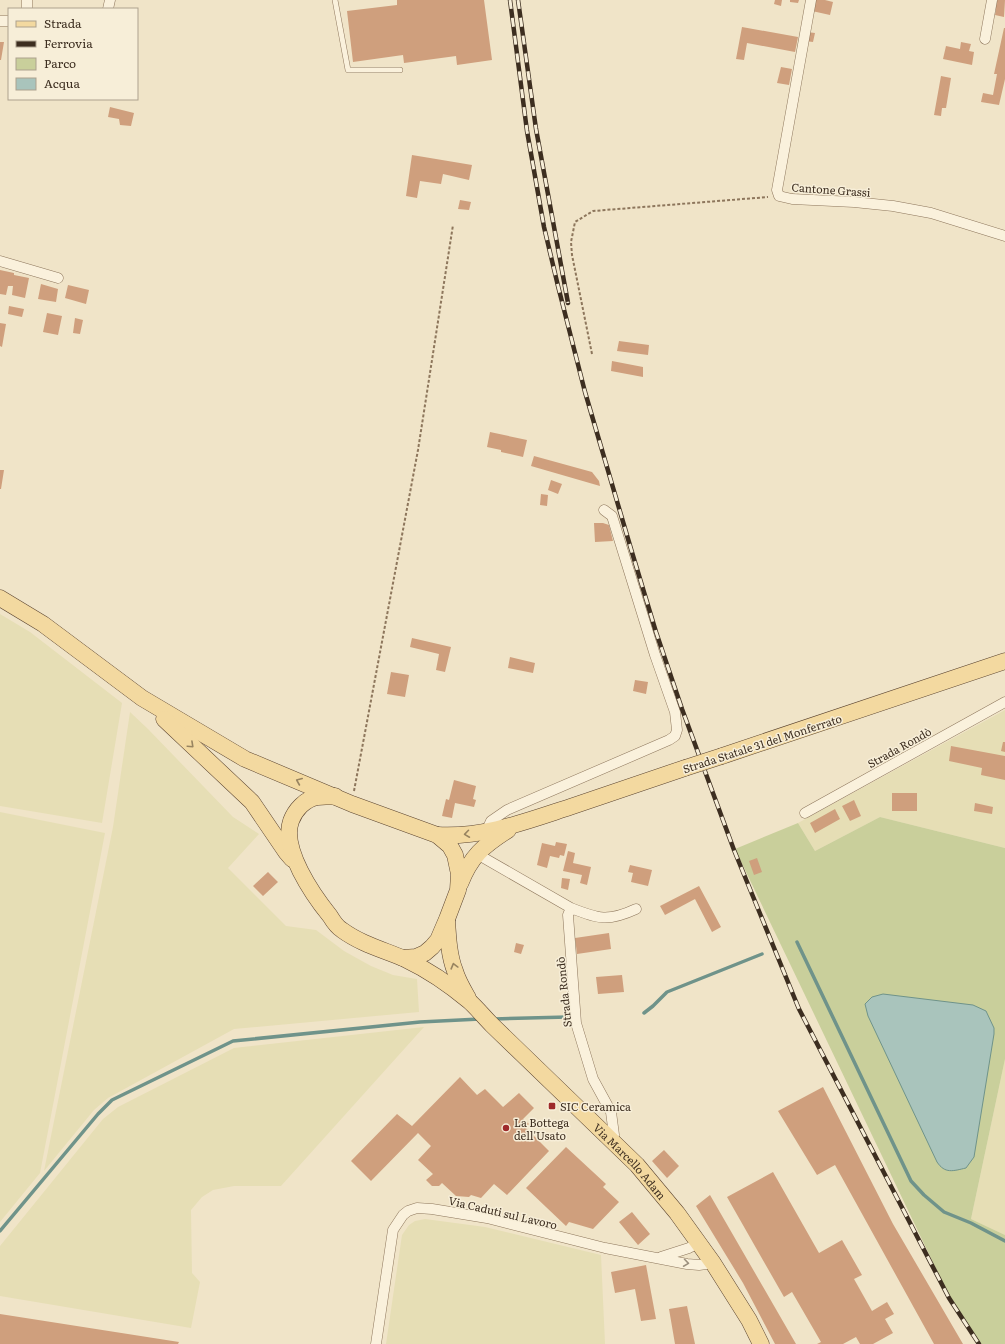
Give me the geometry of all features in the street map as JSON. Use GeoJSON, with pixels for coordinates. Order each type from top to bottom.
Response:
{"type":"FeatureCollection","features":[{"type":"Feature","properties":{"kind":"main road"},"geometry":{"type":"LineString","coordinates":[[0,598],[43,624],[142,698],[245,759],[352,804],[437,835],[450,846],[455,855],[459,874],[458,890]]}},
{"type":"Feature","properties":{"kind":"main road","name":"Strada Statale 31 del Monferrato"},"geometry":{"type":"LineString","coordinates":[[437,835],[453,836],[519,824],[1005,661]]}},
{"type":"Feature","properties":{"kind":"main road"},"geometry":{"type":"LineString","coordinates":[[142,698],[252,802],[286,852],[297,864]]}},
{"type":"Feature","properties":{"kind":"main road"},"geometry":{"type":"LineString","coordinates":[[297,864],[291,847],[289,833],[290,823],[293,816],[297,809],[316,797],[335,796]]}},
{"type":"Feature","properties":{"kind":"main road","name":"Strada Statale 31 del Monferrato"},"geometry":{"type":"LineString","coordinates":[[404,958],[416,957],[425,953],[432,947],[438,940],[466,870],[480,851],[519,824]]}},
{"type":"Feature","properties":{"kind":"main road","name":"Via Marcello Adam"},"geometry":{"type":"LineString","coordinates":[[297,864],[316,899],[341,930],[374,947],[404,958],[422,968],[473,1006],[637,1165],[677,1213],[713,1263],[749,1320],[761,1344]]}},
{"type":"Feature","properties":{"kind":"main road","name":"Via Marcello Adam"},"geometry":{"type":"LineString","coordinates":[[447,919],[453,963],[460,982],[473,1006]]}},
{"type":"Feature","properties":{"kind":"street","name":"Cantone Grassi"},"geometry":{"type":"LineString","coordinates":[[811,0],[777,190],[779,196],[792,200],[854,202],[893,206],[931,213],[1005,236]]}},
{"type":"Feature","properties":{"kind":"street"},"geometry":{"type":"LineString","coordinates":[[985,39],[992,0]]}},
{"type":"Feature","properties":{"kind":"street"},"geometry":{"type":"LineString","coordinates":[[0,261],[58,278]]}},
{"type":"Feature","properties":{"kind":"street"},"geometry":{"type":"LineString","coordinates":[[604,510],[612,516],[655,655],[675,712],[677,730],[675,736],[669,740],[507,810],[491,821],[485,831],[480,851],[571,908],[595,917],[606,918],[624,914],[636,909]]}},
{"type":"Feature","properties":{"kind":"street","name":"Strada Rondò"},"geometry":{"type":"LineString","coordinates":[[805,813],[1005,702]]}},
{"type":"Feature","properties":{"kind":"street","name":"Strada Rondò"},"geometry":{"type":"LineString","coordinates":[[571,908],[568,915],[576,1023],[593,1080],[611,1112],[614,1136],[611,1140]]}},
{"type":"Feature","properties":{"kind":"street","name":"Via Caduti sul Lavoro"},"geometry":{"type":"LineString","coordinates":[[376,1344],[393,1230],[403,1215],[417,1208],[487,1218],[605,1248],[687,1264],[699,1265],[713,1263]]}},
{"type":"Feature","properties":{"kind":"street","name":"Via Caduti sul Lavoro"},"geometry":{"type":"LineString","coordinates":[[659,1258],[679,1252],[698,1243]]}},
{"type":"Feature","properties":{"kind":"lane"},"geometry":{"type":"LineString","coordinates":[[335,0],[348,70],[400,70]]}},
{"type":"Feature","properties":{"kind":"path"},"geometry":{"type":"LineString","coordinates":[[592,354],[572,255],[571,242],[575,222],[593,211],[779,196]]}},
{"type":"Feature","properties":{"kind":"path"},"geometry":{"type":"LineString","coordinates":[[352,804],[418,450],[453,225]]}},
{"type":"Feature","properties":{"kind":"shaded area"},"geometry":{"type":"Polygon","coordinates":[[[0,614],[30,632],[122,703],[102,823],[0,806],[0,614]]]}},
{"type":"Feature","properties":{"kind":"shaded area"},"geometry":{"type":"Polygon","coordinates":[[[1005,710],[1005,848],[880,817],[815,851],[798,823],[1005,710]]]}},
{"type":"Feature","properties":{"kind":"shaded area"},"geometry":{"type":"Polygon","coordinates":[[[130,712],[233,817],[259,834],[228,868],[286,926],[316,930],[344,951],[371,966],[393,975],[417,979],[419,1012],[234,1029],[108,1098],[94,1110],[44,1171],[113,827],[130,712]]]}},
{"type":"Feature","properties":{"kind":"shaded area"},"geometry":{"type":"Polygon","coordinates":[[[0,812],[105,833],[40,1173],[0,1222],[0,812]]]}},
{"type":"Feature","properties":{"kind":"shaded area"},"geometry":{"type":"Polygon","coordinates":[[[424,1027],[281,1186],[234,1186],[213,1190],[202,1197],[191,1210],[192,1273],[200,1282],[191,1328],[0,1296],[0,1246],[103,1119],[118,1107],[234,1048],[424,1027]]]}},
{"type":"Feature","properties":{"kind":"shaded area"},"geometry":{"type":"Polygon","coordinates":[[[1005,1059],[1005,1235],[971,1219],[1005,1059]]]}},
{"type":"Feature","properties":{"kind":"shaded area"},"geometry":{"type":"Polygon","coordinates":[[[425,1219],[485,1227],[601,1255],[605,1344],[386,1344],[402,1235],[409,1225],[415,1221],[425,1219]]]}},
{"type":"Feature","properties":{"kind":"green space"},"geometry":{"type":"Polygon","coordinates":[[[880,817],[1005,848],[1005,1059],[971,1219],[1005,1235],[1005,1344],[981,1344],[950,1298],[735,849],[798,823],[815,851],[880,817]]]}},
{"type":"Feature","properties":{"kind":"water"},"geometry":{"type":"Polygon","coordinates":[[[883,994],[973,1005],[986,1011],[994,1028],[994,1034],[974,1157],[966,1168],[950,1171],[940,1166],[937,1162],[868,1016],[865,1004],[872,997],[883,994]]]}},
{"type":"Feature","properties":{"kind":"building"},"geometry":{"type":"Polygon","coordinates":[[[397,0],[484,0],[492,60],[457,65],[456,56],[404,63],[403,55],[353,62],[347,11],[397,5],[397,0]]]}},
{"type":"Feature","properties":{"kind":"building"},"geometry":{"type":"Polygon","coordinates":[[[775,0],[782,0],[781,6],[774,4],[775,0]]]}},
{"type":"Feature","properties":{"kind":"building"},"geometry":{"type":"Polygon","coordinates":[[[790,0],[799,0],[798,3],[790,2],[790,0]]]}},
{"type":"Feature","properties":{"kind":"building"},"geometry":{"type":"Polygon","coordinates":[[[814,0],[833,2],[830,15],[812,11],[814,0]]]}},
{"type":"Feature","properties":{"kind":"building"},"geometry":{"type":"Polygon","coordinates":[[[1005,0],[1004,17],[995,15],[996,1],[1005,0]]]}},
{"type":"Feature","properties":{"kind":"building"},"geometry":{"type":"Polygon","coordinates":[[[742,27],[798,37],[795,52],[747,43],[744,60],[736,59],[742,27]]]}},
{"type":"Feature","properties":{"kind":"building"},"geometry":{"type":"Polygon","coordinates":[[[1004,28],[1005,79],[999,105],[981,102],[983,93],[993,95],[997,74],[994,74],[1004,28]]]}},
{"type":"Feature","properties":{"kind":"building"},"geometry":{"type":"Polygon","coordinates":[[[807,32],[815,33],[813,42],[805,41],[807,32]]]}},
{"type":"Feature","properties":{"kind":"building"},"geometry":{"type":"Polygon","coordinates":[[[0,42],[4,42],[1,60],[0,60],[0,42]]]}},
{"type":"Feature","properties":{"kind":"building"},"geometry":{"type":"Polygon","coordinates":[[[961,42],[971,44],[969,51],[974,52],[972,65],[943,59],[946,46],[960,49],[961,42]]]}},
{"type":"Feature","properties":{"kind":"building"},"geometry":{"type":"Polygon","coordinates":[[[781,67],[792,69],[789,85],[777,83],[781,67]]]}},
{"type":"Feature","properties":{"kind":"building"},"geometry":{"type":"Polygon","coordinates":[[[941,76],[951,78],[946,108],[942,108],[941,116],[934,115],[941,76]]]}},
{"type":"Feature","properties":{"kind":"building"},"geometry":{"type":"Polygon","coordinates":[[[110,107],[134,113],[131,126],[120,125],[119,119],[108,117],[110,107]]]}},
{"type":"Feature","properties":{"kind":"building"},"geometry":{"type":"Polygon","coordinates":[[[412,155],[472,165],[469,180],[443,174],[441,184],[420,181],[417,198],[406,196],[412,155]]]}},
{"type":"Feature","properties":{"kind":"building"},"geometry":{"type":"Polygon","coordinates":[[[460,200],[471,202],[469,210],[458,209],[460,200]]]}},
{"type":"Feature","properties":{"kind":"building"},"geometry":{"type":"Polygon","coordinates":[[[0,270],[29,278],[25,298],[12,295],[13,286],[8,286],[6,295],[0,294],[0,270]]]}},
{"type":"Feature","properties":{"kind":"building"},"geometry":{"type":"Polygon","coordinates":[[[41,284],[58,289],[56,302],[38,299],[41,284]]]}},
{"type":"Feature","properties":{"kind":"building"},"geometry":{"type":"Polygon","coordinates":[[[68,285],[89,290],[86,304],[65,298],[68,285]]]}},
{"type":"Feature","properties":{"kind":"building"},"geometry":{"type":"Polygon","coordinates":[[[9,306],[24,309],[22,317],[8,314],[9,306]]]}},
{"type":"Feature","properties":{"kind":"building"},"geometry":{"type":"Polygon","coordinates":[[[47,313],[62,316],[58,335],[43,332],[47,313]]]}},
{"type":"Feature","properties":{"kind":"building"},"geometry":{"type":"Polygon","coordinates":[[[75,318],[83,320],[80,334],[73,333],[75,318]]]}},
{"type":"Feature","properties":{"kind":"building"},"geometry":{"type":"Polygon","coordinates":[[[0,323],[6,324],[2,347],[0,346],[0,323]]]}},
{"type":"Feature","properties":{"kind":"building"},"geometry":{"type":"Polygon","coordinates":[[[619,341],[649,345],[648,355],[617,351],[619,341]]]}},
{"type":"Feature","properties":{"kind":"building"},"geometry":{"type":"Polygon","coordinates":[[[612,361],[643,367],[643,377],[611,371],[612,361]]]}},
{"type":"Feature","properties":{"kind":"building"},"geometry":{"type":"Polygon","coordinates":[[[490,432],[527,440],[523,457],[487,447],[490,432]]]}},
{"type":"Feature","properties":{"kind":"building"},"geometry":{"type":"Polygon","coordinates":[[[534,456],[592,472],[599,481],[600,486],[531,466],[534,456]]]}},
{"type":"Feature","properties":{"kind":"building"},"geometry":{"type":"Polygon","coordinates":[[[0,470],[4,470],[1,489],[0,489],[0,470]]]}},
{"type":"Feature","properties":{"kind":"building"},"geometry":{"type":"Polygon","coordinates":[[[551,480],[562,484],[558,494],[548,490],[551,480]]]}},
{"type":"Feature","properties":{"kind":"building"},"geometry":{"type":"Polygon","coordinates":[[[541,494],[548,495],[547,506],[540,505],[541,494]]]}},
{"type":"Feature","properties":{"kind":"building"},"geometry":{"type":"Polygon","coordinates":[[[594,523],[609,525],[613,541],[595,542],[594,523]]]}},
{"type":"Feature","properties":{"kind":"building"},"geometry":{"type":"Polygon","coordinates":[[[412,638],[451,647],[445,672],[436,670],[439,654],[410,647],[412,638]]]}},
{"type":"Feature","properties":{"kind":"building"},"geometry":{"type":"Polygon","coordinates":[[[510,657],[535,663],[533,673],[508,668],[510,657]]]}},
{"type":"Feature","properties":{"kind":"building"},"geometry":{"type":"Polygon","coordinates":[[[391,672],[409,675],[405,697],[387,694],[391,672]]]}},
{"type":"Feature","properties":{"kind":"building"},"geometry":{"type":"Polygon","coordinates":[[[635,680],[648,682],[646,694],[633,691],[635,680]]]}},
{"type":"Feature","properties":{"kind":"building"},"geometry":{"type":"Polygon","coordinates":[[[1003,742],[1005,742],[1005,752],[1001,751],[1003,742]]]}},
{"type":"Feature","properties":{"kind":"building"},"geometry":{"type":"Polygon","coordinates":[[[951,746],[1005,756],[1005,780],[981,775],[982,768],[949,761],[951,746]]]}},
{"type":"Feature","properties":{"kind":"building"},"geometry":{"type":"Polygon","coordinates":[[[454,780],[476,786],[473,799],[476,800],[474,807],[455,803],[452,818],[442,816],[446,799],[449,800],[454,780]]]}},
{"type":"Feature","properties":{"kind":"building"},"geometry":{"type":"Polygon","coordinates":[[[892,793],[917,793],[917,811],[892,811],[892,793]]]}},
{"type":"Feature","properties":{"kind":"building"},"geometry":{"type":"Polygon","coordinates":[[[854,800],[861,816],[850,821],[842,806],[854,800]]]}},
{"type":"Feature","properties":{"kind":"building"},"geometry":{"type":"Polygon","coordinates":[[[975,803],[993,807],[992,814],[974,811],[975,803]]]}},
{"type":"Feature","properties":{"kind":"building"},"geometry":{"type":"Polygon","coordinates":[[[835,809],[840,819],[815,833],[810,823],[835,809]]]}},
{"type":"Feature","properties":{"kind":"building"},"geometry":{"type":"Polygon","coordinates":[[[556,842],[567,844],[564,856],[560,855],[559,858],[550,856],[547,868],[537,865],[542,843],[555,846],[556,842]]]}},
{"type":"Feature","properties":{"kind":"building"},"geometry":{"type":"Polygon","coordinates":[[[568,851],[575,853],[573,863],[591,867],[587,885],[580,883],[582,875],[563,871],[568,851]]]}},
{"type":"Feature","properties":{"kind":"building"},"geometry":{"type":"Polygon","coordinates":[[[757,858],[762,872],[754,875],[749,861],[757,858]]]}},
{"type":"Feature","properties":{"kind":"building"},"geometry":{"type":"Polygon","coordinates":[[[630,865],[652,870],[648,886],[631,882],[633,873],[628,872],[630,865]]]}},
{"type":"Feature","properties":{"kind":"building"},"geometry":{"type":"Polygon","coordinates":[[[268,872],[278,882],[263,896],[253,886],[268,872]]]}},
{"type":"Feature","properties":{"kind":"building"},"geometry":{"type":"Polygon","coordinates":[[[562,878],[570,879],[568,890],[561,888],[562,878]]]}},
{"type":"Feature","properties":{"kind":"building"},"geometry":{"type":"Polygon","coordinates":[[[699,886],[721,927],[712,932],[695,899],[665,915],[660,906],[699,886]]]}},
{"type":"Feature","properties":{"kind":"building"},"geometry":{"type":"Polygon","coordinates":[[[609,933],[611,949],[577,954],[575,938],[609,933]]]}},
{"type":"Feature","properties":{"kind":"building"},"geometry":{"type":"Polygon","coordinates":[[[516,943],[524,945],[521,954],[514,952],[516,943]]]}},
{"type":"Feature","properties":{"kind":"building"},"geometry":{"type":"Polygon","coordinates":[[[622,975],[624,992],[598,994],[596,977],[622,975]]]}},
{"type":"Feature","properties":{"kind":"building"},"geometry":{"type":"Polygon","coordinates":[[[460,1077],[477,1095],[485,1089],[503,1107],[519,1093],[534,1108],[523,1119],[529,1124],[525,1127],[549,1151],[507,1195],[494,1184],[481,1198],[471,1195],[469,1197],[456,1196],[442,1183],[439,1186],[432,1186],[426,1180],[433,1174],[418,1160],[431,1146],[418,1133],[371,1181],[351,1161],[397,1114],[412,1126],[460,1077]]]}},
{"type":"Feature","properties":{"kind":"building"},"geometry":{"type":"Polygon","coordinates":[[[823,1087],[893,1224],[963,1344],[934,1344],[835,1165],[817,1175],[778,1111],[823,1087]]]}},
{"type":"Feature","properties":{"kind":"building"},"geometry":{"type":"Polygon","coordinates":[[[566,1147],[606,1184],[603,1187],[619,1202],[593,1229],[569,1222],[566,1226],[526,1188],[566,1147]]]}},
{"type":"Feature","properties":{"kind":"building"},"geometry":{"type":"Polygon","coordinates":[[[664,1150],[679,1166],[667,1178],[652,1161],[664,1150]]]}},
{"type":"Feature","properties":{"kind":"building"},"geometry":{"type":"Polygon","coordinates":[[[773,1172],[819,1253],[842,1240],[862,1275],[854,1279],[872,1311],[887,1302],[894,1314],[885,1319],[893,1333],[873,1344],[860,1344],[856,1337],[843,1344],[817,1344],[821,1342],[792,1292],[784,1297],[727,1197],[773,1172]]]}},
{"type":"Feature","properties":{"kind":"building"},"geometry":{"type":"Polygon","coordinates":[[[710,1195],[796,1344],[775,1344],[743,1283],[696,1206],[710,1195]]]}},
{"type":"Feature","properties":{"kind":"building"},"geometry":{"type":"Polygon","coordinates":[[[632,1212],[650,1234],[638,1245],[619,1222],[632,1212]]]}},
{"type":"Feature","properties":{"kind":"building"},"geometry":{"type":"Polygon","coordinates":[[[646,1265],[656,1319],[641,1321],[635,1289],[615,1293],[611,1272],[646,1265]]]}},
{"type":"Feature","properties":{"kind":"building"},"geometry":{"type":"Polygon","coordinates":[[[687,1306],[695,1344],[675,1344],[669,1309],[687,1306]]]}},
{"type":"Feature","properties":{"kind":"building"},"geometry":{"type":"Polygon","coordinates":[[[0,1314],[179,1342],[178,1344],[0,1344],[0,1314]]]}},
{"type":"Feature","properties":{"kind":"waterway"},"geometry":{"type":"LineString","coordinates":[[797,942],[911,1181],[924,1195],[944,1212],[971,1223],[1005,1241]]}},
{"type":"Feature","properties":{"kind":"waterway"},"geometry":{"type":"LineString","coordinates":[[644,1013],[667,992],[762,954]]}},
{"type":"Feature","properties":{"kind":"waterway"},"geometry":{"type":"LineString","coordinates":[[494,1019],[568,1017]]}},
{"type":"Feature","properties":{"kind":"waterway"},"geometry":{"type":"LineString","coordinates":[[0,1231],[98,1114],[112,1100],[233,1041],[420,1022],[480,1019]]}},
{"type":"Feature","properties":{"kind":"railway"},"geometry":{"type":"LineString","coordinates":[[510,0],[527,131],[544,227],[558,286],[585,392],[631,549],[656,632],[682,709],[734,850],[799,1009],[949,1298],[979,1344]]}},
{"type":"Feature","properties":{"kind":"railway"},"geometry":{"type":"LineString","coordinates":[[518,0],[536,129],[568,303]]}},
{"type":"Feature","properties":{"kind":"place","name":"SIC Ceramica"},"geometry":{"type":"Point","coordinates":[552,1106]}},
{"type":"Feature","properties":{"kind":"place","name":"La Bottega dell'Usato"},"geometry":{"type":"Point","coordinates":[506,1128]}}]}
